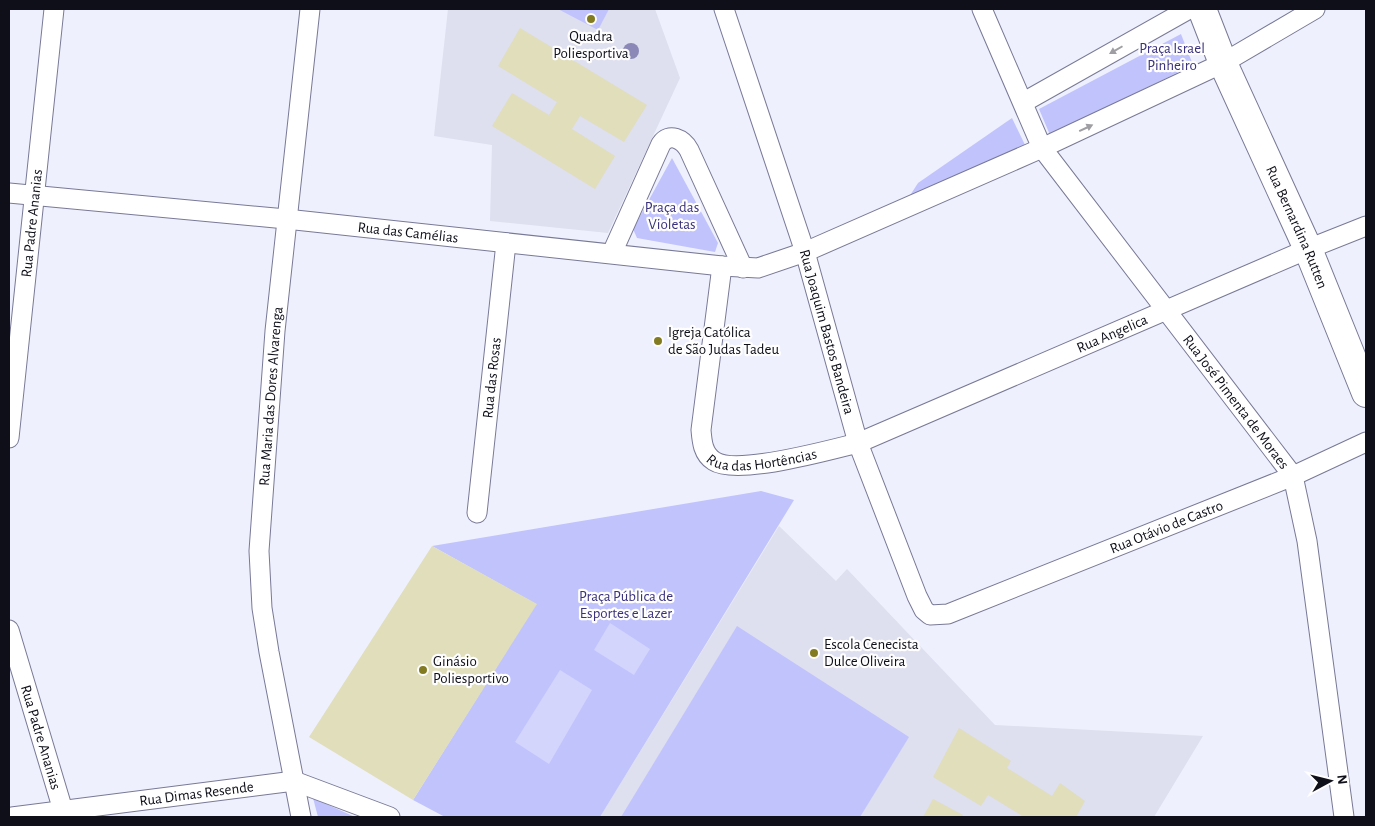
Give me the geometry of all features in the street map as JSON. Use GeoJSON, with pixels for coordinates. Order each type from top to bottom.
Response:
{"type":"FeatureCollection","features":[{"type":"Feature","properties":{"kind":"street","name":"Rua Padre Ananias"},"geometry":{"type":"LineString","coordinates":[[9,438],[54,9]]}},
{"type":"Feature","properties":{"kind":"street","name":"Rua Maria das Dores Alvarenga"},"geometry":{"type":"LineString","coordinates":[[301,817],[266,634],[259,551],[266,437],[286,219],[310,9]]}},
{"type":"Feature","properties":{"kind":"street","name":"Rua Joaquim Bastos Bandeira"},"geometry":{"type":"LineString","coordinates":[[724,9],[806,252],[858,443],[924,610],[930,615],[941,616],[964,606]]}},
{"type":"Feature","properties":{"kind":"street"},"geometry":{"type":"LineString","coordinates":[[982,9],[1024,102],[1042,148]]}},
{"type":"Feature","properties":{"kind":"street"},"geometry":{"type":"LineString","coordinates":[[1024,102],[1189,9]]}},
{"type":"Feature","properties":{"kind":"street"},"geometry":{"type":"LineString","coordinates":[[1202,9],[1223,63]]}},
{"type":"Feature","properties":{"kind":"street"},"geometry":{"type":"LineString","coordinates":[[806,252],[1042,148],[1223,63],[1315,9]]}},
{"type":"Feature","properties":{"kind":"street","name":"Rua Bernardina Rutten"},"geometry":{"type":"LineString","coordinates":[[1223,63],[1308,248],[1366,394]]}},
{"type":"Feature","properties":{"kind":"street"},"geometry":{"type":"LineString","coordinates":[[612,253],[661,144],[667,139],[675,138],[687,145],[742,268]]}},
{"type":"Feature","properties":{"kind":"street","name":"Rua José Pimenta de Moraes"},"geometry":{"type":"LineString","coordinates":[[1042,148],[1165,312],[1293,476],[1307,541],[1344,817]]}},
{"type":"Feature","properties":{"kind":"street","name":"Rua das Camélias"},"geometry":{"type":"LineString","coordinates":[[9,194],[286,219],[742,268],[758,268],[806,252]]}},
{"type":"Feature","properties":{"kind":"street","name":"Rua Angelica"},"geometry":{"type":"LineString","coordinates":[[858,443],[1165,312],[1308,248],[1366,226]]}},
{"type":"Feature","properties":{"kind":"street","name":"Rua das Rosas"},"geometry":{"type":"LineString","coordinates":[[478,513],[506,243]]}},
{"type":"Feature","properties":{"kind":"street","name":"Rua das Hortências"},"geometry":{"type":"LineString","coordinates":[[722,266],[701,430],[702,445],[707,455],[715,462],[724,465],[748,465],[804,456],[858,443]]}},
{"type":"Feature","properties":{"kind":"street","name":"Rua Otávio de Castro"},"geometry":{"type":"LineString","coordinates":[[964,606],[1293,476],[1366,442]]}},
{"type":"Feature","properties":{"kind":"street","name":"Rua Padre Ananias"},"geometry":{"type":"LineString","coordinates":[[9,630],[64,815]]}},
{"type":"Feature","properties":{"kind":"street"},"geometry":{"type":"LineString","coordinates":[[294,781],[390,817]]}},
{"type":"Feature","properties":{"kind":"street","name":"Rua Dimas Resende"},"geometry":{"type":"LineString","coordinates":[[12,817],[64,815],[294,781]]}},
{"type":"Feature","properties":{"kind":"shaded area"},"geometry":{"type":"Polygon","coordinates":[[[448,9],[655,9],[680,78],[608,233],[490,221],[492,145],[434,136],[448,9]]]}},
{"type":"Feature","properties":{"kind":"shaded area","name":"Escola Cenecista Dulce Oliveira"},"geometry":{"type":"Polygon","coordinates":[[[779,526],[836,581],[847,569],[995,725],[1203,736],[1154,817],[600,817],[779,526]]]}},
{"type":"Feature","properties":{"kind":"shaded area"},"geometry":{"type":"Polygon","coordinates":[[[610,623],[650,649],[634,675],[594,650],[610,623]]]}},
{"type":"Feature","properties":{"kind":"shaded area"},"geometry":{"type":"Polygon","coordinates":[[[560,670],[592,690],[549,764],[515,742],[560,670]]]}},
{"type":"Feature","properties":{"kind":"green space","name":"Quadra Poliesportiva"},"geometry":{"type":"Polygon","coordinates":[[[558,9],[609,9],[598,30],[558,9]]]}},
{"type":"Feature","properties":{"kind":"green space","name":"Praça Israel Pinheiro"},"geometry":{"type":"Polygon","coordinates":[[[1181,34],[1193,65],[1050,135],[1039,109],[1181,34]]]}},
{"type":"Feature","properties":{"kind":"green space"},"geometry":{"type":"Polygon","coordinates":[[[1012,118],[1027,149],[909,197],[918,183],[1012,118]]]}},
{"type":"Feature","properties":{"kind":"green space","name":"Praça das Violetas"},"geometry":{"type":"Polygon","coordinates":[[[672,158],[718,243],[715,252],[637,238],[633,229],[672,158]]]}},
{"type":"Feature","properties":{"kind":"green space","name":"Praça Pública de Esportes e Lazer"},"geometry":{"type":"Polygon","coordinates":[[[761,491],[794,500],[600,817],[445,817],[413,800],[536,604],[432,546],[761,491]]]}},
{"type":"Feature","properties":{"kind":"green space"},"geometry":{"type":"Polygon","coordinates":[[[737,626],[909,737],[860,817],[621,817],[737,626]]]}},
{"type":"Feature","properties":{"kind":"green space"},"geometry":{"type":"Polygon","coordinates":[[[313,798],[355,817],[318,817],[313,798]]]}},
{"type":"Feature","properties":{"kind":"building"},"geometry":{"type":"Polygon","coordinates":[[[520,28],[647,105],[624,142],[580,116],[572,129],[615,156],[595,189],[492,126],[512,93],[549,115],[557,102],[498,66],[520,28]]]}},
{"type":"Feature","properties":{"kind":"building","name":"Ginásio Poliesportivo"},"geometry":{"type":"Polygon","coordinates":[[[432,546],[537,604],[413,800],[309,737],[432,546]]]}},
{"type":"Feature","properties":{"kind":"building"},"geometry":{"type":"Polygon","coordinates":[[[959,728],[1011,761],[1007,768],[1052,796],[1060,783],[1085,801],[1076,817],[1024,817],[988,795],[981,806],[933,777],[959,728]]]}},
{"type":"Feature","properties":{"kind":"building"},"geometry":{"type":"Polygon","coordinates":[[[933,799],[963,815],[962,817],[923,817],[933,799]]]}},
{"type":"Feature","properties":{"kind":"place","name":"Quadra Poliesportiva"},"geometry":{"type":"Point","coordinates":[591,19]}},
{"type":"Feature","properties":{"kind":"place","name":"Igreja Católica de São Judas Tadeu"},"geometry":{"type":"Point","coordinates":[658,341]}},
{"type":"Feature","properties":{"kind":"place","name":"Escola Cenecista Dulce Oliveira"},"geometry":{"type":"Point","coordinates":[814,653]}},
{"type":"Feature","properties":{"kind":"place","name":"Ginásio Poliesportivo"},"geometry":{"type":"Point","coordinates":[423,670]}}]}
